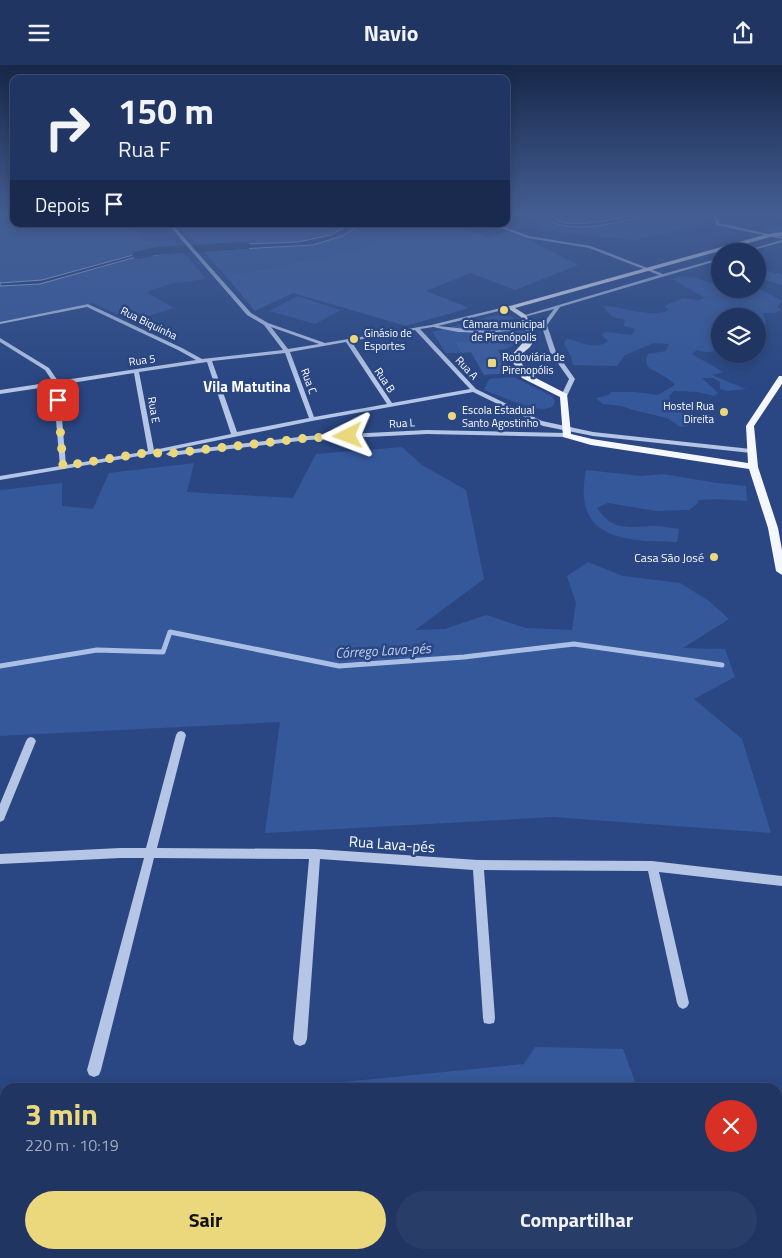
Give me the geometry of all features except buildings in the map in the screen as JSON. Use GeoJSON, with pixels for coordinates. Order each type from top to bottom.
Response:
{"type":"FeatureCollection","features":[{"type":"Feature","properties":{"kind":"main road"},"geometry":{"type":"LineString","coordinates":[[509,307],[643,270]]}},
{"type":"Feature","properties":{"kind":"main road"},"geometry":{"type":"LineString","coordinates":[[509,307],[524,315],[532,337],[527,345],[514,357],[525,376],[564,396],[567,432],[591,442],[754,467]]}},
{"type":"Feature","properties":{"kind":"main road"},"geometry":{"type":"LineString","coordinates":[[782,378],[750,426],[754,467],[778,529],[782,571]]}},
{"type":"Feature","properties":{"kind":"street","name":"Rua C"},"geometry":{"type":"LineString","coordinates":[[210,270],[249,314],[266,324],[287,351],[312,419]]}},
{"type":"Feature","properties":{"kind":"street"},"geometry":{"type":"LineString","coordinates":[[653,270],[664,275]]}},
{"type":"Feature","properties":{"kind":"street"},"geometry":{"type":"LineString","coordinates":[[524,315],[558,307],[683,270]]}},
{"type":"Feature","properties":{"kind":"street","name":"Rua Biquinha"},"geometry":{"type":"LineString","coordinates":[[0,323],[88,305],[201,361]]}},
{"type":"Feature","properties":{"kind":"street","name":"Rua 5"},"geometry":{"type":"LineString","coordinates":[[0,392],[201,361],[287,351],[348,341],[417,329],[509,307]]}},
{"type":"Feature","properties":{"kind":"street"},"geometry":{"type":"LineString","coordinates":[[544,325],[558,307]]}},
{"type":"Feature","properties":{"kind":"street"},"geometry":{"type":"LineString","coordinates":[[266,324],[325,344]]}},
{"type":"Feature","properties":{"kind":"street"},"geometry":{"type":"LineString","coordinates":[[431,326],[470,332],[497,331],[528,325],[544,325]]}},
{"type":"Feature","properties":{"kind":"street"},"geometry":{"type":"LineString","coordinates":[[544,325],[553,352],[572,379],[564,396]]}},
{"type":"Feature","properties":{"kind":"street","name":"Rua A"},"geometry":{"type":"LineString","coordinates":[[417,329],[474,390],[538,422],[567,432],[751,451]]}},
{"type":"Feature","properties":{"kind":"street"},"geometry":{"type":"LineString","coordinates":[[0,340],[47,369],[56,383],[63,466]]}},
{"type":"Feature","properties":{"kind":"street","name":"Rua B"},"geometry":{"type":"LineString","coordinates":[[348,341],[390,405]]}},
{"type":"Feature","properties":{"kind":"street"},"geometry":{"type":"LineString","coordinates":[[209,360],[235,435]]}},
{"type":"Feature","properties":{"kind":"street","name":"Rua E"},"geometry":{"type":"LineString","coordinates":[[136,371],[151,452]]}},
{"type":"Feature","properties":{"kind":"street","name":"Rua L"},"geometry":{"type":"LineString","coordinates":[[0,478],[151,452],[312,419],[474,390]]}},
{"type":"Feature","properties":{"kind":"street"},"geometry":{"type":"LineString","coordinates":[[302,421],[308,438]]}},
{"type":"Feature","properties":{"kind":"street","name":"Rua L"},"geometry":{"type":"LineString","coordinates":[[151,452],[164,454],[308,438],[427,432],[567,432]]}},
{"type":"Feature","properties":{"kind":"street"},"geometry":{"type":"LineString","coordinates":[[94,1070],[181,735]]}},
{"type":"Feature","properties":{"kind":"street"},"geometry":{"type":"LineString","coordinates":[[0,817],[31,741]]}},
{"type":"Feature","properties":{"kind":"street","name":"Rua Lava-pés"},"geometry":{"type":"LineString","coordinates":[[0,859],[150,853],[315,854],[478,865],[652,865],[782,881]]}},
{"type":"Feature","properties":{"kind":"street"},"geometry":{"type":"LineString","coordinates":[[300,1039],[315,854]]}},
{"type":"Feature","properties":{"kind":"street"},"geometry":{"type":"LineString","coordinates":[[478,865],[489,1018]]}},
{"type":"Feature","properties":{"kind":"street"},"geometry":{"type":"LineString","coordinates":[[652,865],[683,1003]]}},
{"type":"Feature","properties":{"kind":"shaded area"},"geometry":{"type":"Polygon","coordinates":[[[0,270],[80,270],[42,280],[0,283],[0,270]]]}},
{"type":"Feature","properties":{"kind":"shaded area"},"geometry":{"type":"Polygon","coordinates":[[[80,270],[91,270],[40,284],[0,286],[0,283],[42,280],[80,270]]]}},
{"type":"Feature","properties":{"kind":"shaded area"},"geometry":{"type":"Polygon","coordinates":[[[91,270],[198,270],[206,279],[169,284],[146,292],[174,308],[132,321],[92,303],[0,322],[0,286],[40,284],[91,270]]]}},
{"type":"Feature","properties":{"kind":"shaded area"},"geometry":{"type":"Polygon","coordinates":[[[220,270],[259,270],[226,276],[220,270]]]}},
{"type":"Feature","properties":{"kind":"shaded area"},"geometry":{"type":"Polygon","coordinates":[[[297,270],[449,270],[351,287],[297,270]]]}},
{"type":"Feature","properties":{"kind":"shaded area"},"geometry":{"type":"Polygon","coordinates":[[[680,276],[696,278],[711,283],[711,298],[766,298],[766,292],[782,301],[777,307],[782,310],[775,313],[766,313],[766,308],[711,308],[711,351],[697,350],[692,354],[723,372],[712,375],[746,389],[727,391],[720,389],[720,382],[713,378],[702,378],[718,393],[714,396],[698,392],[674,391],[669,396],[672,404],[690,420],[687,426],[681,427],[667,418],[622,406],[603,404],[596,398],[609,395],[611,392],[635,392],[658,395],[675,385],[647,366],[646,358],[648,354],[666,351],[669,344],[654,343],[625,355],[617,366],[573,365],[571,356],[564,344],[566,339],[587,345],[603,344],[608,341],[602,336],[605,332],[632,335],[635,329],[624,326],[625,320],[613,317],[602,306],[653,313],[669,310],[664,306],[683,298],[698,300],[705,298],[672,279],[680,276]]]}},
{"type":"Feature","properties":{"kind":"shaded area"},"geometry":{"type":"Polygon","coordinates":[[[298,296],[341,310],[315,324],[269,311],[298,296]]]}},
{"type":"Feature","properties":{"kind":"shaded area"},"geometry":{"type":"Polygon","coordinates":[[[496,315],[512,317],[528,334],[523,340],[507,349],[501,339],[456,342],[461,353],[446,353],[432,332],[496,315]]]}},
{"type":"Feature","properties":{"kind":"shaded area"},"geometry":{"type":"Polygon","coordinates":[[[514,377],[553,397],[555,402],[552,407],[544,409],[530,408],[484,390],[489,379],[514,377]]]}},
{"type":"Feature","properties":{"kind":"shaded area"},"geometry":{"type":"Polygon","coordinates":[[[402,447],[422,465],[466,490],[484,579],[415,630],[445,629],[486,615],[526,628],[572,630],[576,603],[567,576],[588,562],[623,576],[680,583],[709,601],[729,619],[683,648],[725,649],[735,677],[694,699],[742,739],[771,833],[553,817],[265,833],[280,722],[0,736],[0,490],[62,483],[62,506],[93,509],[109,473],[194,463],[187,492],[293,498],[316,454],[402,447]]]}},
{"type":"Feature","properties":{"kind":"shaded area"},"geometry":{"type":"Polygon","coordinates":[[[586,470],[641,476],[663,474],[746,486],[747,501],[699,500],[689,510],[656,511],[608,503],[597,508],[603,516],[616,525],[630,527],[659,526],[679,529],[677,542],[621,537],[606,532],[595,523],[587,511],[584,493],[586,470]]]}},
{"type":"Feature","properties":{"kind":"shaded area"},"geometry":{"type":"Polygon","coordinates":[[[535,1047],[623,1049],[636,1083],[332,1083],[524,1064],[535,1047]]]}},
{"type":"Feature","properties":{"kind":"waterway","name":"Córrego Lava-pés"},"geometry":{"type":"LineString","coordinates":[[0,666],[97,650],[163,652],[170,632],[339,666],[464,657],[574,644],[722,665]]}},
{"type":"Feature","properties":{"kind":"place","name":"Câmara municipal de Pirenópolis"},"geometry":{"type":"Point","coordinates":[504,310]}},
{"type":"Feature","properties":{"kind":"place","name":"Ginásio de Esportes"},"geometry":{"type":"Point","coordinates":[354,339]}},
{"type":"Feature","properties":{"kind":"place","name":"Rodoviária de Pirenopólis"},"geometry":{"type":"Point","coordinates":[492,363]}},
{"type":"Feature","properties":{"kind":"place","name":"Hostel Rua Direita"},"geometry":{"type":"Point","coordinates":[724,412]}},
{"type":"Feature","properties":{"kind":"place","name":"Escola Estadual Santo Agostinho"},"geometry":{"type":"Point","coordinates":[452,416]}},
{"type":"Feature","properties":{"kind":"place","name":"Casa São José"},"geometry":{"type":"Point","coordinates":[714,557]}},
{"type":"Feature","properties":{"kind":"district","name":"Vila Matutina"},"geometry":{"type":"Point","coordinates":[247,386]}},
{"type":"Feature","properties":{"kind":"route"},"geometry":{"type":"LineString","coordinates":[[58,400],[63,466],[151,452],[164,454],[308,438],[348,436]]}}]}
